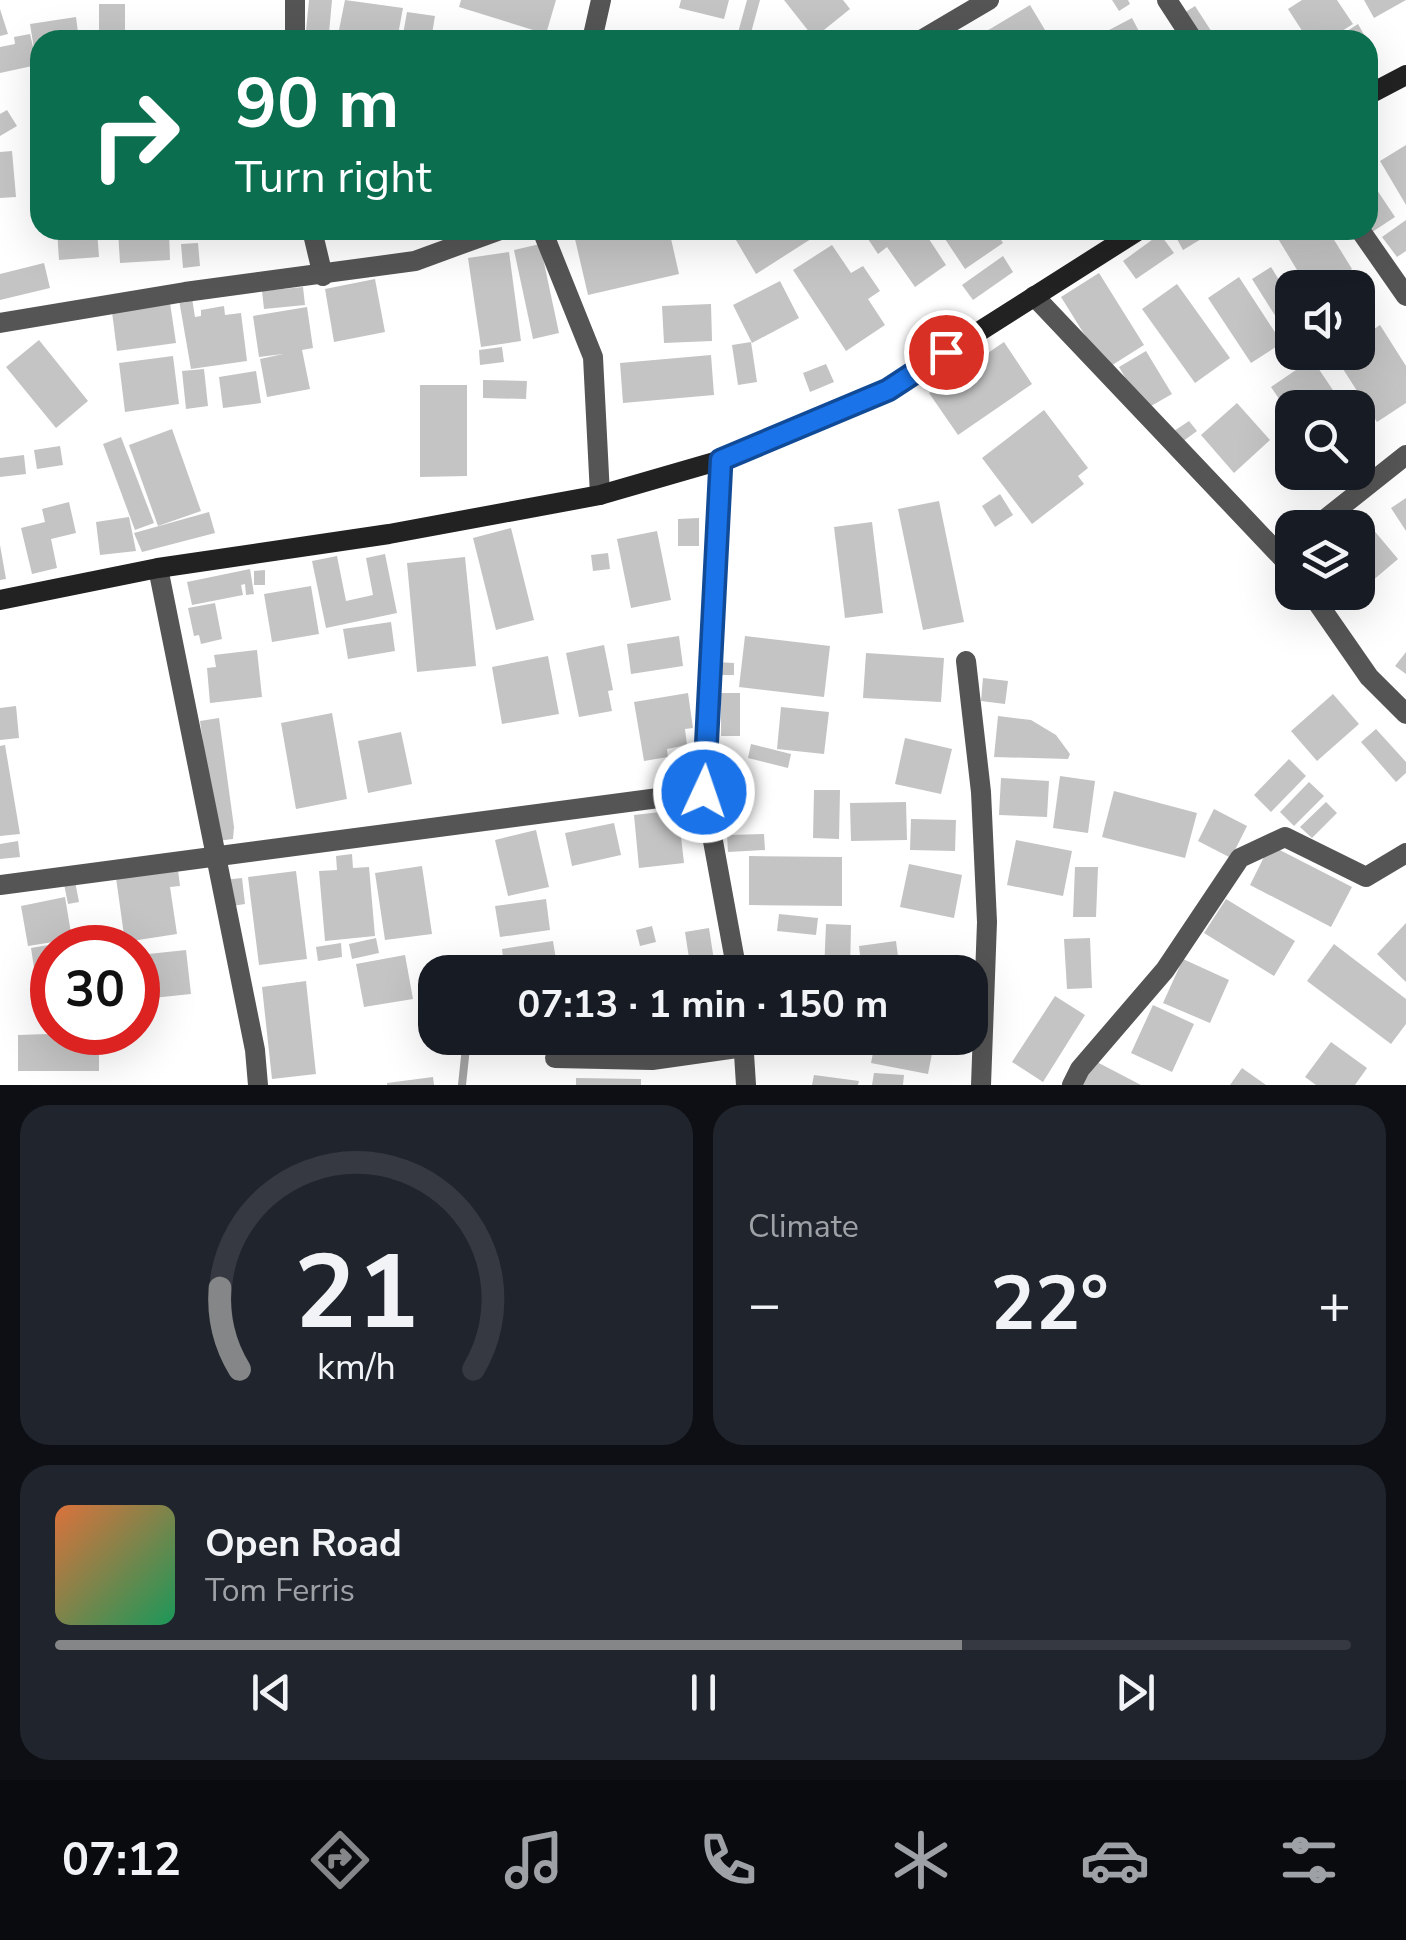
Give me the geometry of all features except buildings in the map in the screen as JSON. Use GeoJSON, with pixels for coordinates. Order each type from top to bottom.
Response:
{"type":"FeatureCollection","features":[{"type":"Feature","properties":{"kind":"street"},"geometry":{"type":"LineString","coordinates":[[294,0],[295,30]]}},
{"type":"Feature","properties":{"kind":"street"},"geometry":{"type":"LineString","coordinates":[[594,30],[602,0]]}},
{"type":"Feature","properties":{"kind":"street"},"geometry":{"type":"LineString","coordinates":[[938,30],[988,0]]}},
{"type":"Feature","properties":{"kind":"street"},"geometry":{"type":"LineString","coordinates":[[1168,0],[1186,30]]}},
{"type":"Feature","properties":{"kind":"street"},"geometry":{"type":"LineString","coordinates":[[1378,89],[1406,74]]}},
{"type":"Feature","properties":{"kind":"street"},"geometry":{"type":"LineString","coordinates":[[314,240],[323,276]]}},
{"type":"Feature","properties":{"kind":"street"},"geometry":{"type":"LineString","coordinates":[[0,323],[185,292],[415,261],[473,240]]}},
{"type":"Feature","properties":{"kind":"street"},"geometry":{"type":"LineString","coordinates":[[546,240],[593,357],[600,495]]}},
{"type":"Feature","properties":{"kind":"street"},"geometry":{"type":"LineString","coordinates":[[0,600],[158,568],[389,534],[600,495],[721,460],[888,390],[1123,240]]}},
{"type":"Feature","properties":{"kind":"street"},"geometry":{"type":"LineString","coordinates":[[1367,240],[1406,296]]}},
{"type":"Feature","properties":{"kind":"street"},"geometry":{"type":"LineString","coordinates":[[1034,296],[1275,541]]}},
{"type":"Feature","properties":{"kind":"street"},"geometry":{"type":"LineString","coordinates":[[1337,510],[1406,455]]}},
{"type":"Feature","properties":{"kind":"street"},"geometry":{"type":"LineString","coordinates":[[721,460],[704,792],[735,955]]}},
{"type":"Feature","properties":{"kind":"street"},"geometry":{"type":"LineString","coordinates":[[158,568],[255,1050],[258,1085]]}},
{"type":"Feature","properties":{"kind":"street"},"geometry":{"type":"LineString","coordinates":[[1322,610],[1369,677],[1406,714]]}},
{"type":"Feature","properties":{"kind":"street"},"geometry":{"type":"LineString","coordinates":[[966,661],[981,792],[986,922],[981,1085]]}},
{"type":"Feature","properties":{"kind":"street"},"geometry":{"type":"LineString","coordinates":[[0,886],[704,792]]}},
{"type":"Feature","properties":{"kind":"street"},"geometry":{"type":"LineString","coordinates":[[1072,1085],[1080,1069],[1165,970],[1240,858],[1285,837],[1366,877],[1406,853]]}},
{"type":"Feature","properties":{"kind":"street"},"geometry":{"type":"LineString","coordinates":[[555,1058],[652,1060],[677,1055]]}},
{"type":"Feature","properties":{"kind":"street"},"geometry":{"type":"LineString","coordinates":[[744,1055],[746,1085]]}},
{"type":"Feature","properties":{"kind":"waterway"},"geometry":{"type":"LineString","coordinates":[[462,1085],[465,1055]]}},
{"type":"Feature","properties":{"kind":"route"},"geometry":{"type":"LineString","coordinates":[[704,792],[721,460],[888,390],[946,352]]}}]}
